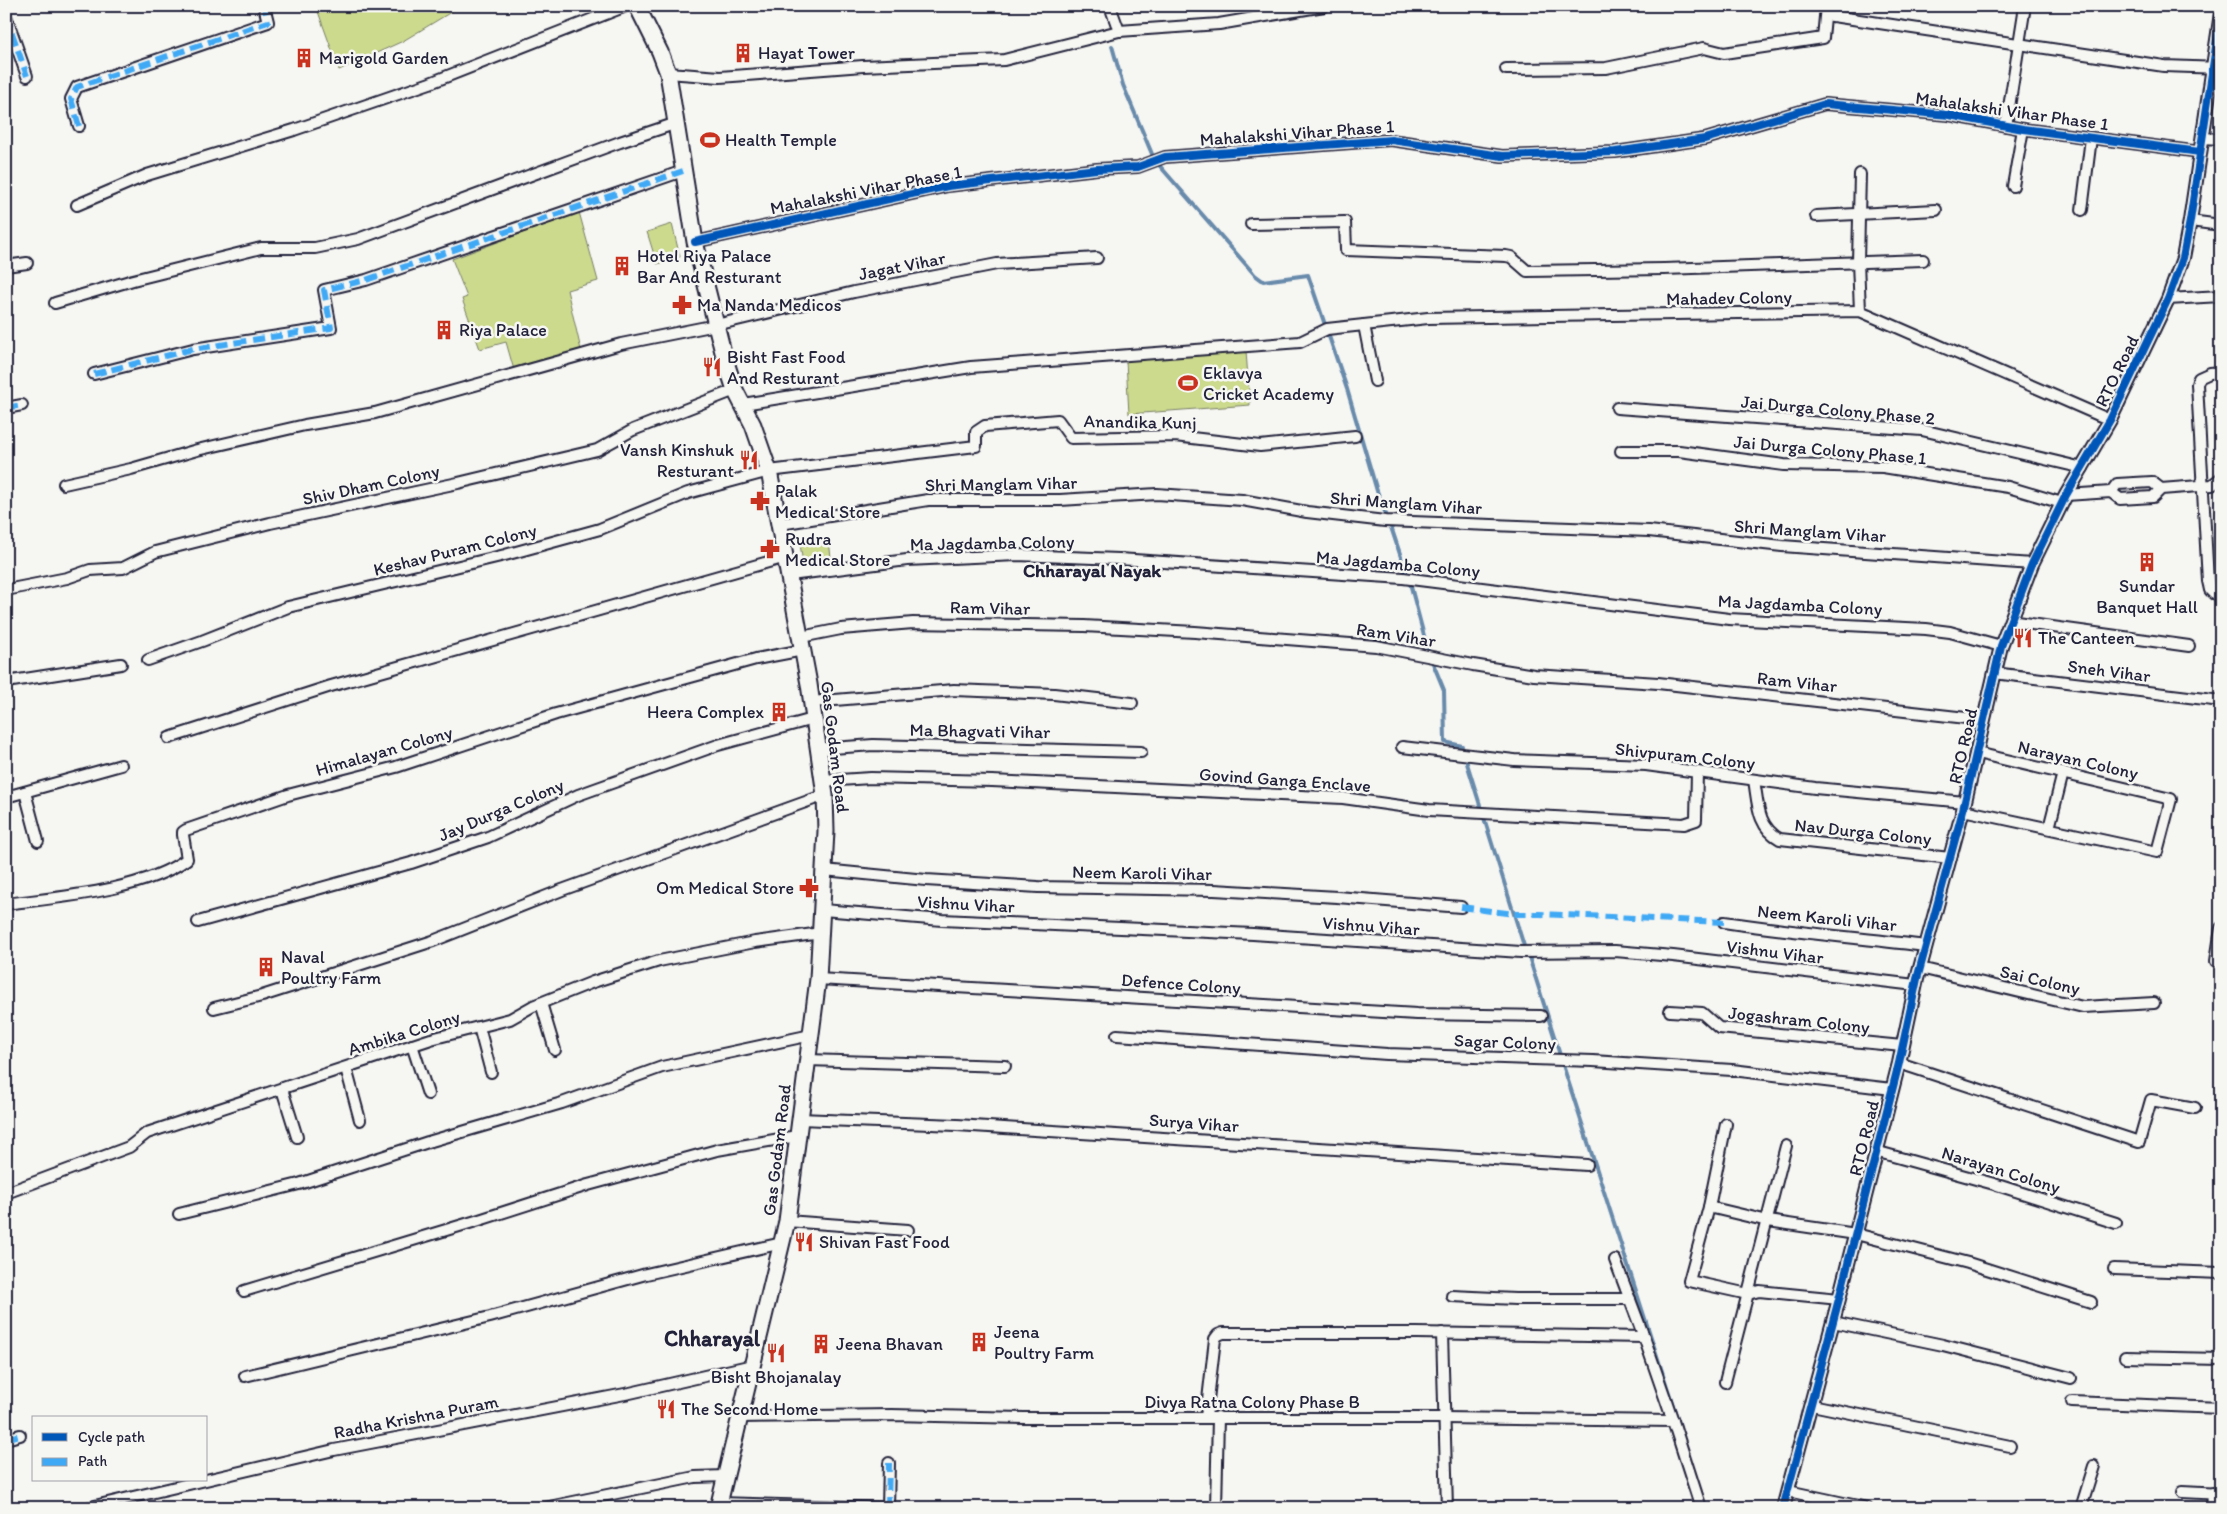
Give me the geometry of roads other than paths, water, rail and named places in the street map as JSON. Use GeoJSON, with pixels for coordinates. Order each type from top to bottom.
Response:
{"type":"FeatureCollection","features":[{"type":"Feature","properties":{"kind":"main road","name":"Gas Godam Road"},"geometry":{"type":"LineString","coordinates":[[637,6],[660,52],[668,73],[695,242],[724,356],[769,471],[802,643],[824,788],[826,831],[818,979],[799,1119],[788,1222],[718,1505]]}},
{"type":"Feature","properties":{"kind":"street"},"geometry":{"type":"LineString","coordinates":[[79,126],[71,99],[77,87],[268,22],[264,6]]}},
{"type":"Feature","properties":{"kind":"street"},"geometry":{"type":"LineString","coordinates":[[76,206],[146,175],[294,130],[430,83],[626,6]]}},
{"type":"Feature","properties":{"kind":"street"},"geometry":{"type":"LineString","coordinates":[[1110,6],[1119,31]]}},
{"type":"Feature","properties":{"kind":"street"},"geometry":{"type":"LineString","coordinates":[[668,73],[720,77],[863,66],[1004,60],[1119,31],[1219,24],[1324,6]]}},
{"type":"Feature","properties":{"kind":"street"},"geometry":{"type":"LineString","coordinates":[[2006,126],[2025,6]]}},
{"type":"Feature","properties":{"kind":"street"},"geometry":{"type":"LineString","coordinates":[[1506,69],[1606,68],[1704,48],[1724,54],[1823,38],[1826,10],[2164,66],[2216,68]]}},
{"type":"Feature","properties":{"kind":"street","name":"RTO Road"},"geometry":{"type":"LineString","coordinates":[[1783,1508],[1812,1405],[1856,1234],[1875,1151],[1899,1063],[1920,968],[1964,806],[2001,646],[2032,564],[2064,499],[2110,420],[2168,299],[2183,258],[2202,138],[2216,68],[2221,13]]}},
{"type":"Feature","properties":{"kind":"street"},"geometry":{"type":"LineString","coordinates":[[6,16],[27,76]]}},
{"type":"Feature","properties":{"kind":"street","name":"Mahalakshi Vihar Phase 1"},"geometry":{"type":"LineString","coordinates":[[695,242],[948,186],[1097,169],[1138,167],[1165,157],[1391,140],[1502,156],[1615,152],[1705,139],[1825,104],[1949,115],[2022,129],[2200,152]]}},
{"type":"Feature","properties":{"kind":"street"},"geometry":{"type":"LineString","coordinates":[[56,303],[133,280],[261,248],[315,248],[358,239],[620,142],[677,123]]}},
{"type":"Feature","properties":{"kind":"street"},"geometry":{"type":"LineString","coordinates":[[2013,186],[2022,129]]}},
{"type":"Feature","properties":{"kind":"street"},"geometry":{"type":"LineString","coordinates":[[2082,210],[2091,138]]}},
{"type":"Feature","properties":{"kind":"street"},"geometry":{"type":"LineString","coordinates":[[2202,138],[2221,139]]}},
{"type":"Feature","properties":{"kind":"street"},"geometry":{"type":"LineString","coordinates":[[94,374],[193,349],[331,328],[324,290],[375,277],[683,170]]}},
{"type":"Feature","properties":{"kind":"street"},"geometry":{"type":"LineString","coordinates":[[1860,174],[1858,262],[1860,311]]}},
{"type":"Feature","properties":{"kind":"street"},"geometry":{"type":"LineString","coordinates":[[1816,216],[1936,210]]}},
{"type":"Feature","properties":{"kind":"street"},"geometry":{"type":"LineString","coordinates":[[2190,221],[2221,225]]}},
{"type":"Feature","properties":{"kind":"street"},"geometry":{"type":"LineString","coordinates":[[1251,224],[1345,222],[1346,250],[1506,256],[1511,257],[1526,271],[1664,269],[1923,260]]}},
{"type":"Feature","properties":{"kind":"street","name":"Jagat Vihar"},"geometry":{"type":"LineString","coordinates":[[64,484],[305,425],[375,413],[621,344],[716,325],[854,292],[997,264],[1097,258]]}},
{"type":"Feature","properties":{"kind":"street"},"geometry":{"type":"LineString","coordinates":[[6,266],[27,263]]}},
{"type":"Feature","properties":{"kind":"street"},"geometry":{"type":"LineString","coordinates":[[2168,299],[2221,296]]}},
{"type":"Feature","properties":{"kind":"street","name":"Mahadev Colony"},"geometry":{"type":"LineString","coordinates":[[743,404],[971,367],[1300,342],[1327,329],[1428,318],[1860,311],[2110,420]]}},
{"type":"Feature","properties":{"kind":"street"},"geometry":{"type":"LineString","coordinates":[[1364,325],[1375,381]]}},
{"type":"Feature","properties":{"kind":"street"},"geometry":{"type":"LineString","coordinates":[[2221,372],[2210,373],[2200,378],[2197,384],[2212,487],[2208,581],[2210,590],[2214,594],[2221,594]]}},
{"type":"Feature","properties":{"kind":"street","name":"Shiv Dham Colony"},"geometry":{"type":"LineString","coordinates":[[6,590],[67,578],[90,570],[123,568],[155,552],[270,522],[458,483],[597,450],[633,430],[736,390]]}},
{"type":"Feature","properties":{"kind":"street"},"geometry":{"type":"LineString","coordinates":[[6,408],[22,405]]}},
{"type":"Feature","properties":{"kind":"street","name":"Jai Durga Colony Phase 2"},"geometry":{"type":"LineString","coordinates":[[1617,408],[1922,430],[2083,468]]}},
{"type":"Feature","properties":{"kind":"street","name":"Anandika Kunj"},"geometry":{"type":"LineString","coordinates":[[769,471],[976,446],[976,432],[985,426],[1058,420],[1071,438],[1175,436],[1260,446],[1355,436]]}},
{"type":"Feature","properties":{"kind":"street","name":"Jai Durga Colony Phase 1"},"geometry":{"type":"LineString","coordinates":[[1621,451],[1679,451],[1784,465],[1883,467],[2008,487],[2064,499]]}},
{"type":"Feature","properties":{"kind":"street","name":"Keshav Puram Colony"},"geometry":{"type":"LineString","coordinates":[[148,660],[288,607],[600,529],[688,492],[769,471]]}},
{"type":"Feature","properties":{"kind":"street"},"geometry":{"type":"LineString","coordinates":[[2064,499],[2111,492],[2117,484],[2152,482],[2161,489],[2212,487],[2221,478]]}},
{"type":"Feature","properties":{"kind":"street"},"geometry":{"type":"LineString","coordinates":[[2133,483],[2135,498]]}},
{"type":"Feature","properties":{"kind":"street"},"geometry":{"type":"LineString","coordinates":[[2111,492],[2120,499],[2153,498],[2161,489]]}},
{"type":"Feature","properties":{"kind":"street","name":"Shri Manglam Vihar"},"geometry":{"type":"LineString","coordinates":[[780,524],[928,500],[1060,500],[1157,494],[1242,500],[1307,512],[1384,521],[1649,531],[1782,546],[2032,564]]}},
{"type":"Feature","properties":{"kind":"street","name":"Ma Jagdamba Colony"},"geometry":{"type":"LineString","coordinates":[[790,575],[907,560],[1017,555],[1119,559],[1403,578],[1728,618],[1926,628],[1950,632],[2001,646]]}},
{"type":"Feature","properties":{"kind":"street"},"geometry":{"type":"LineString","coordinates":[[169,738],[331,686],[786,557]]}},
{"type":"Feature","properties":{"kind":"street"},"geometry":{"type":"LineString","coordinates":[[2010,621],[2189,646]]}},
{"type":"Feature","properties":{"kind":"street","name":"Ram Vihar"},"geometry":{"type":"LineString","coordinates":[[802,643],[841,629],[913,623],[1084,626],[1195,632],[1376,646],[1534,675],[1658,683],[1984,720]]}},
{"type":"Feature","properties":{"kind":"street","name":"Himalayan Colony"},"geometry":{"type":"LineString","coordinates":[[6,904],[91,893],[144,880],[187,859],[183,835],[183,832],[186,830],[288,795],[396,767],[556,714],[756,659],[802,643]]}},
{"type":"Feature","properties":{"kind":"street"},"geometry":{"type":"LineString","coordinates":[[6,682],[120,664]]}},
{"type":"Feature","properties":{"kind":"street","name":"Sneh Vihar"},"geometry":{"type":"LineString","coordinates":[[1994,673],[2221,701]]}},
{"type":"Feature","properties":{"kind":"street"},"geometry":{"type":"LineString","coordinates":[[811,702],[954,690],[1054,694],[1132,703]]}},
{"type":"Feature","properties":{"kind":"street","name":"Jay Durga Colony"},"geometry":{"type":"LineString","coordinates":[[198,922],[411,863],[488,837],[578,795],[709,748],[813,719]]}},
{"type":"Feature","properties":{"kind":"street","name":"Ma Bhagvati Vihar"},"geometry":{"type":"LineString","coordinates":[[819,749],[873,745],[1141,752]]}},
{"type":"Feature","properties":{"kind":"street","name":"Shivpuram Colony"},"geometry":{"type":"LineString","coordinates":[[1402,747],[1514,760],[1646,765],[1964,806],[2049,828],[2157,852]]}},
{"type":"Feature","properties":{"kind":"street","name":"Narayan Colony"},"geometry":{"type":"LineString","coordinates":[[1977,753],[2171,799],[2157,852]]}},
{"type":"Feature","properties":{"kind":"street"},"geometry":{"type":"LineString","coordinates":[[6,797],[121,765]]}},
{"type":"Feature","properties":{"kind":"street","name":"Govind Ganga Enclave"},"geometry":{"type":"LineString","coordinates":[[824,788],[880,778],[1192,789],[1343,798],[1429,810],[1684,824],[1696,820],[1697,772]]}},
{"type":"Feature","properties":{"kind":"street"},"geometry":{"type":"LineString","coordinates":[[2049,828],[2063,773]]}},
{"type":"Feature","properties":{"kind":"street","name":"Nav Durga Colony"},"geometry":{"type":"LineString","coordinates":[[1754,780],[1762,823],[1767,831],[1780,840],[1950,858]]}},
{"type":"Feature","properties":{"kind":"street"},"geometry":{"type":"LineString","coordinates":[[214,1008],[262,996],[433,941],[824,788]]}},
{"type":"Feature","properties":{"kind":"street"},"geometry":{"type":"LineString","coordinates":[[25,792],[38,841]]}},
{"type":"Feature","properties":{"kind":"street","name":"Neem Karoli Vihar"},"geometry":{"type":"LineString","coordinates":[[824,870],[926,880],[1038,887],[1214,890],[1461,907]]}},
{"type":"Feature","properties":{"kind":"street","name":"Vishnu Vihar"},"geometry":{"type":"LineString","coordinates":[[823,910],[942,920],[1253,934],[1521,952],[1615,951],[1673,956],[1916,985]]}},
{"type":"Feature","properties":{"kind":"street","name":"Neem Karoli Vihar"},"geometry":{"type":"LineString","coordinates":[[1724,922],[1789,932],[1926,946]]}},
{"type":"Feature","properties":{"kind":"street"},"geometry":{"type":"LineString","coordinates":[[2216,961],[2221,928]]}},
{"type":"Feature","properties":{"kind":"street","name":"Ambika Colony"},"geometry":{"type":"LineString","coordinates":[[6,1193],[128,1148],[147,1133],[412,1045],[510,1019],[541,1003],[593,982],[659,961],[755,942],[821,933]]}},
{"type":"Feature","properties":{"kind":"street","name":"Sai Colony"},"geometry":{"type":"LineString","coordinates":[[1920,968],[2083,1007],[2154,1003]]}},
{"type":"Feature","properties":{"kind":"street","name":"Defence Colony"},"geometry":{"type":"LineString","coordinates":[[818,979],[1417,1014],[1541,1016]]}},
{"type":"Feature","properties":{"kind":"street"},"geometry":{"type":"LineString","coordinates":[[541,1003],[555,1050]]}},
{"type":"Feature","properties":{"kind":"street","name":"Jogashram Colony"},"geometry":{"type":"LineString","coordinates":[[1670,1011],[1702,1013],[1719,1028],[1902,1046]]}},
{"type":"Feature","properties":{"kind":"street"},"geometry":{"type":"LineString","coordinates":[[479,1027],[491,1072]]}},
{"type":"Feature","properties":{"kind":"street"},"geometry":{"type":"LineString","coordinates":[[179,1214],[299,1184],[428,1142],[562,1103],[662,1067],[810,1035]]}},
{"type":"Feature","properties":{"kind":"street","name":"Sagar Colony"},"geometry":{"type":"LineString","coordinates":[[1117,1035],[1387,1054],[1593,1061],[1732,1070],[1892,1089]]}},
{"type":"Feature","properties":{"kind":"street"},"geometry":{"type":"LineString","coordinates":[[412,1045],[428,1094]]}},
{"type":"Feature","properties":{"kind":"street"},"geometry":{"type":"LineString","coordinates":[[807,1060],[1005,1066]]}},
{"type":"Feature","properties":{"kind":"street"},"geometry":{"type":"LineString","coordinates":[[1899,1063],[2139,1142],[2150,1100],[2195,1108]]}},
{"type":"Feature","properties":{"kind":"street"},"geometry":{"type":"LineString","coordinates":[[346,1068],[360,1120]]}},
{"type":"Feature","properties":{"kind":"street"},"geometry":{"type":"LineString","coordinates":[[282,1089],[297,1137]]}},
{"type":"Feature","properties":{"kind":"street","name":"Surya Vihar"},"geometry":{"type":"LineString","coordinates":[[799,1119],[957,1125],[1587,1165]]}},
{"type":"Feature","properties":{"kind":"street"},"geometry":{"type":"LineString","coordinates":[[1726,1124],[1709,1207],[1689,1281],[1748,1294],[1759,1291],[1839,1299]]}},
{"type":"Feature","properties":{"kind":"street"},"geometry":{"type":"LineString","coordinates":[[244,1291],[476,1222],[588,1185],[717,1150],[797,1136]]}},
{"type":"Feature","properties":{"kind":"street"},"geometry":{"type":"LineString","coordinates":[[1725,1382],[1786,1146]]}},
{"type":"Feature","properties":{"kind":"street","name":"Narayan Colony"},"geometry":{"type":"LineString","coordinates":[[1875,1151],[1994,1184],[2116,1223]]}},
{"type":"Feature","properties":{"kind":"street"},"geometry":{"type":"LineString","coordinates":[[1709,1207],[1768,1221],[1856,1234],[1968,1262],[2091,1302]]}},
{"type":"Feature","properties":{"kind":"street"},"geometry":{"type":"LineString","coordinates":[[788,1222],[908,1230]]}},
{"type":"Feature","properties":{"kind":"street"},"geometry":{"type":"LineString","coordinates":[[246,1376],[490,1317],[646,1274],[782,1243]]}},
{"type":"Feature","properties":{"kind":"street"},"geometry":{"type":"LineString","coordinates":[[1615,1260],[1644,1337],[1701,1508]]}},
{"type":"Feature","properties":{"kind":"street"},"geometry":{"type":"LineString","coordinates":[[2114,1269],[2221,1273]]}},
{"type":"Feature","properties":{"kind":"street"},"geometry":{"type":"LineString","coordinates":[[1452,1296],[1515,1299],[1630,1299]]}},
{"type":"Feature","properties":{"kind":"street"},"geometry":{"type":"LineString","coordinates":[[1833,1322],[1943,1345],[2071,1378]]}},
{"type":"Feature","properties":{"kind":"street"},"geometry":{"type":"LineString","coordinates":[[1206,1416],[1214,1340],[1218,1335],[1224,1333],[1442,1333],[1644,1337]]}},
{"type":"Feature","properties":{"kind":"street"},"geometry":{"type":"LineString","coordinates":[[1442,1333],[1447,1508]]}},
{"type":"Feature","properties":{"kind":"street"},"geometry":{"type":"LineString","coordinates":[[2125,1357],[2221,1359]]}},
{"type":"Feature","properties":{"kind":"street","name":"Radha Krishna Puram"},"geometry":{"type":"LineString","coordinates":[[208,1479],[334,1450],[630,1393],[753,1365]]}},
{"type":"Feature","properties":{"kind":"street"},"geometry":{"type":"LineString","coordinates":[[2072,1402],[2221,1408]]}},
{"type":"Feature","properties":{"kind":"street"},"geometry":{"type":"LineString","coordinates":[[1812,1405],[2010,1446]]}},
{"type":"Feature","properties":{"kind":"street","name":"Divya Ratna Colony Phase B"},"geometry":{"type":"LineString","coordinates":[[740,1417],[892,1415],[1025,1418],[1206,1416],[1673,1421]]}},
{"type":"Feature","properties":{"kind":"street"},"geometry":{"type":"LineString","coordinates":[[1216,1508],[1218,1417]]}},
{"type":"Feature","properties":{"kind":"street"},"geometry":{"type":"LineString","coordinates":[[6,1439],[20,1436]]}},
{"type":"Feature","properties":{"kind":"street"},"geometry":{"type":"LineString","coordinates":[[888,1508],[889,1463]]}},
{"type":"Feature","properties":{"kind":"street"},"geometry":{"type":"LineString","coordinates":[[2081,1508],[2094,1466]]}},
{"type":"Feature","properties":{"kind":"street"},"geometry":{"type":"LineString","coordinates":[[544,1508],[695,1477],[725,1476]]}},
{"type":"Feature","properties":{"kind":"street","name":"Radha Krishna Puram"},"geometry":{"type":"LineString","coordinates":[[86,1508],[197,1482]]}},
{"type":"Feature","properties":{"kind":"street"},"geometry":{"type":"LineString","coordinates":[[1788,1491],[1867,1508]]}},
{"type":"Feature","properties":{"kind":"street"},"geometry":{"type":"LineString","coordinates":[[2182,1492],[2217,1494],[2212,1508]]}},
{"type":"Feature","properties":{"kind":"street"},"geometry":{"type":"LineString","coordinates":[[718,1505],[882,1508]]}},
{"type":"Feature","properties":{"kind":"waterway"},"geometry":{"type":"LineString","coordinates":[[1112,46],[1123,85],[1152,154]]}},
{"type":"Feature","properties":{"kind":"waterway"},"geometry":{"type":"LineString","coordinates":[[1159,165],[1255,275],[1263,281],[1308,275],[1347,389],[1377,491],[1387,517]]}},
{"type":"Feature","properties":{"kind":"waterway"},"geometry":{"type":"LineString","coordinates":[[1391,527],[1406,572]]}},
{"type":"Feature","properties":{"kind":"waterway"},"geometry":{"type":"LineString","coordinates":[[1410,583],[1428,651]]}},
{"type":"Feature","properties":{"kind":"waterway"},"geometry":{"type":"LineString","coordinates":[[1432,661],[1444,690],[1445,742],[1462,746]]}},
{"type":"Feature","properties":{"kind":"waterway"},"geometry":{"type":"LineString","coordinates":[[1465,757],[1480,805]]}},
{"type":"Feature","properties":{"kind":"waterway"},"geometry":{"type":"LineString","coordinates":[[1484,818],[1524,946]]}},
{"type":"Feature","properties":{"kind":"waterway"},"geometry":{"type":"LineString","coordinates":[[1529,957],[1560,1055]]}},
{"type":"Feature","properties":{"kind":"waterway"},"geometry":{"type":"LineString","coordinates":[[1563,1065],[1680,1427]]}},
{"type":"Feature","properties":{"kind":"place","name":"Hayat Tower"},"geometry":{"type":"Point","coordinates":[743,53]}},
{"type":"Feature","properties":{"kind":"place","name":"Marigold Garden"},"geometry":{"type":"Point","coordinates":[304,58]}},
{"type":"Feature","properties":{"kind":"place","name":"Health Temple"},"geometry":{"type":"Point","coordinates":[710,140]}},
{"type":"Feature","properties":{"kind":"place","name":"Hotel Riya Palace Bar And Resturant"},"geometry":{"type":"Point","coordinates":[622,266]}},
{"type":"Feature","properties":{"kind":"place","name":"Ma Nanda Medicos"},"geometry":{"type":"Point","coordinates":[682,305]}},
{"type":"Feature","properties":{"kind":"place","name":"Riya Palace"},"geometry":{"type":"Point","coordinates":[444,330]}},
{"type":"Feature","properties":{"kind":"place","name":"Bisht Fast Food And Resturant"},"geometry":{"type":"Point","coordinates":[712,367]}},
{"type":"Feature","properties":{"kind":"place","name":"Eklavya Cricket Academy"},"geometry":{"type":"Point","coordinates":[1188,383]}},
{"type":"Feature","properties":{"kind":"place","name":"Vansh Kinshuk Resturant"},"geometry":{"type":"Point","coordinates":[749,460]}},
{"type":"Feature","properties":{"kind":"place","name":"Palak Medical Store"},"geometry":{"type":"Point","coordinates":[760,501]}},
{"type":"Feature","properties":{"kind":"place","name":"Rudra Medical Store"},"geometry":{"type":"Point","coordinates":[770,549]}},
{"type":"Feature","properties":{"kind":"place","name":"Sundar Banquet Hall"},"geometry":{"type":"Point","coordinates":[2147,562]}},
{"type":"Feature","properties":{"kind":"place","name":"The Canteen"},"geometry":{"type":"Point","coordinates":[2023,638]}},
{"type":"Feature","properties":{"kind":"place","name":"Heera Complex"},"geometry":{"type":"Point","coordinates":[779,712]}},
{"type":"Feature","properties":{"kind":"place","name":"Om Medical Store"},"geometry":{"type":"Point","coordinates":[809,888]}},
{"type":"Feature","properties":{"kind":"place","name":"Naval Poultry Farm"},"geometry":{"type":"Point","coordinates":[266,967]}},
{"type":"Feature","properties":{"kind":"place","name":"Shivan Fast Food"},"geometry":{"type":"Point","coordinates":[804,1242]}},
{"type":"Feature","properties":{"kind":"place","name":"Jeena Poultry Farm"},"geometry":{"type":"Point","coordinates":[979,1342]}},
{"type":"Feature","properties":{"kind":"place","name":"Jeena Bhavan"},"geometry":{"type":"Point","coordinates":[821,1344]}},
{"type":"Feature","properties":{"kind":"place","name":"Bisht Bhojanalay"},"geometry":{"type":"Point","coordinates":[776,1353]}},
{"type":"Feature","properties":{"kind":"place","name":"The Second Home"},"geometry":{"type":"Point","coordinates":[666,1409]}},
{"type":"Feature","properties":{"kind":"district","name":"Chharayal Nayak"},"geometry":{"type":"Point","coordinates":[1092,570]}},
{"type":"Feature","properties":{"kind":"district","name":"Chharayal"},"geometry":{"type":"Point","coordinates":[712,1338]}}]}
